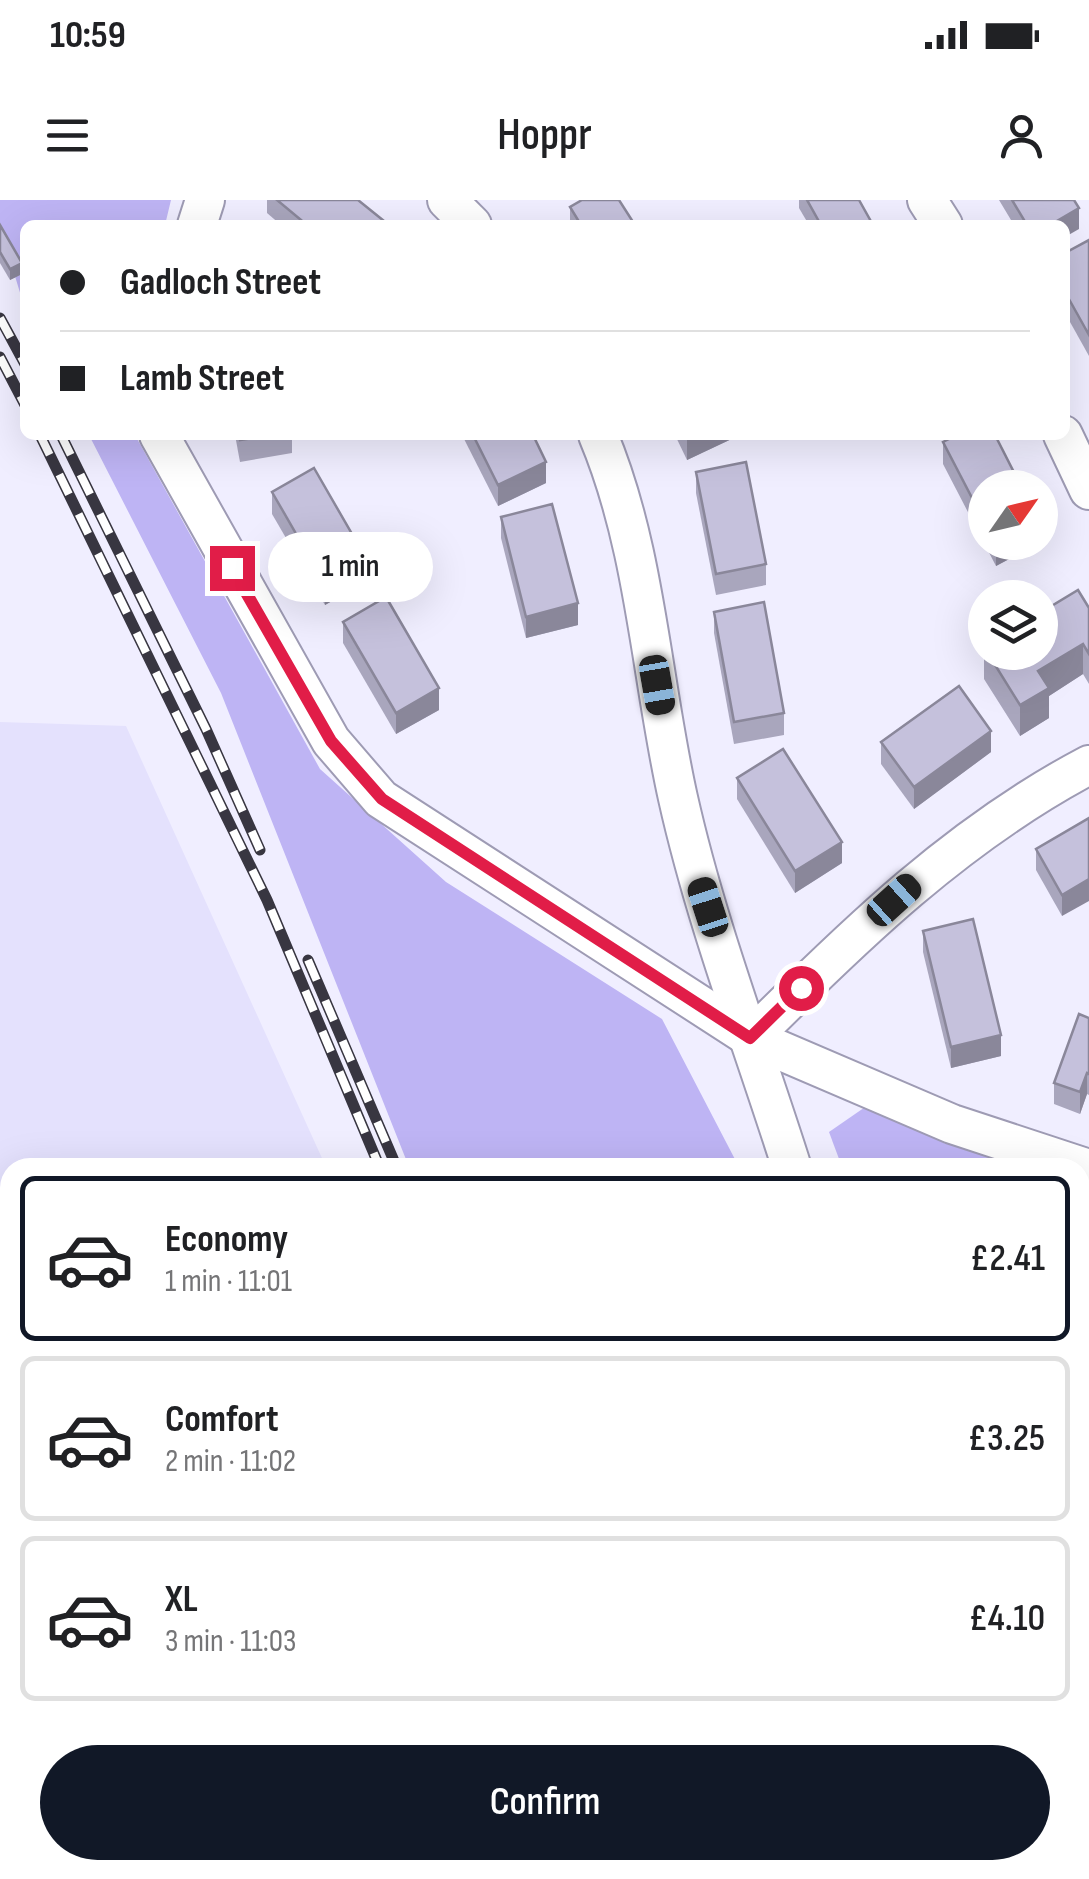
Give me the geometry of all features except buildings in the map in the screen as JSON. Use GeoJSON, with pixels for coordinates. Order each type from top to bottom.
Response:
{"type":"FeatureCollection","features":[{"type":"Feature","properties":{"kind":"street"},"geometry":{"type":"LineString","coordinates":[[447,200],[467,220]]}},
{"type":"Feature","properties":{"kind":"street"},"geometry":{"type":"LineString","coordinates":[[162,440],[321,724],[352,769],[382,799],[750,1038],[952,1124],[1056,1158]]}},
{"type":"Feature","properties":{"kind":"street"},"geometry":{"type":"LineString","coordinates":[[599,440],[637,575],[677,796],[697,874],[789,1158]]}},
{"type":"Feature","properties":{"kind":"street"},"geometry":{"type":"LineString","coordinates":[[1064,440],[1089,490]]}},
{"type":"Feature","properties":{"kind":"street"},"geometry":{"type":"LineString","coordinates":[[750,1038],[914,882],[991,825],[1089,765]]}},
{"type":"Feature","properties":{"kind":"shaded area"},"geometry":{"type":"Polygon","coordinates":[[[0,200],[171,200],[166,220],[20,220],[20,293],[0,227],[0,200]]]}},
{"type":"Feature","properties":{"kind":"shaded area"},"geometry":{"type":"Polygon","coordinates":[[[92,440],[138,440],[320,769],[446,882],[662,1019],[734,1158],[405,1158],[221,693],[92,440]]]}},
{"type":"Feature","properties":{"kind":"shaded area"},"geometry":{"type":"Polygon","coordinates":[[[0,722],[126,726],[322,1158],[0,1158],[0,722]]]}},
{"type":"Feature","properties":{"kind":"shaded area"},"geometry":{"type":"Polygon","coordinates":[[[871,1103],[1015,1158],[839,1158],[829,1132],[871,1103]]]}},
{"type":"Feature","properties":{"kind":"railway"},"geometry":{"type":"LineString","coordinates":[[0,318],[20,355]]}},
{"type":"Feature","properties":{"kind":"railway"},"geometry":{"type":"LineString","coordinates":[[0,357],[20,395]]}},
{"type":"Feature","properties":{"kind":"railway"},"geometry":{"type":"LineString","coordinates":[[42,440],[267,900],[376,1158]]}},
{"type":"Feature","properties":{"kind":"railway"},"geometry":{"type":"LineString","coordinates":[[63,440],[206,729],[260,850]]}},
{"type":"Feature","properties":{"kind":"railway"},"geometry":{"type":"LineString","coordinates":[[308,960],[393,1158]]}},
{"type":"Feature","properties":{"kind":"route"},"geometry":{"type":"LineString","coordinates":[[232,568],[331,741],[382,799],[750,1038],[801,988]]}}]}
